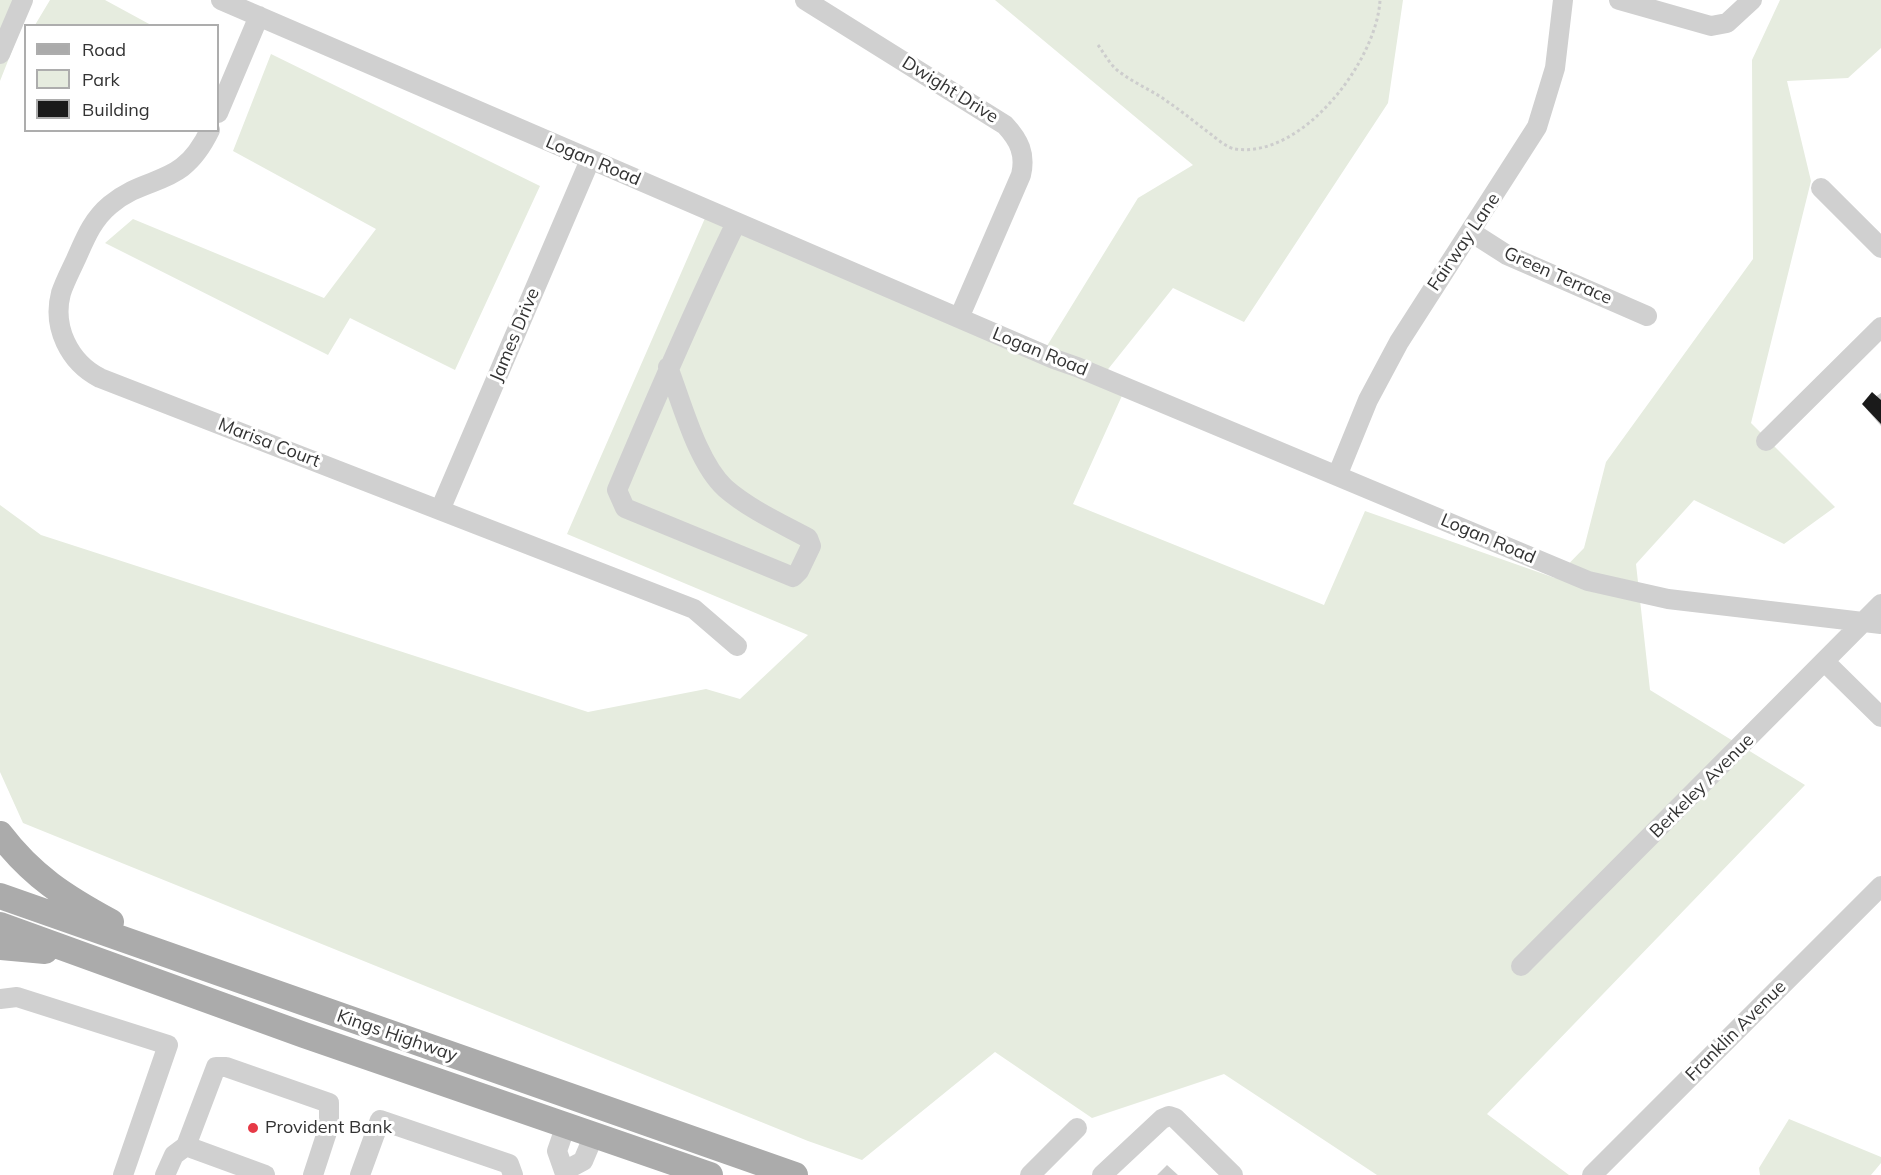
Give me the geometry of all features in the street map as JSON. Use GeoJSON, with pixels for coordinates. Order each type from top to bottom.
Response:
{"type":"FeatureCollection","features":[{"type":"Feature","properties":{"kind":"main road"},"geometry":{"type":"LineString","coordinates":[[0,834],[31,871],[60,893],[182,961]]}},
{"type":"Feature","properties":{"kind":"main road","name":"Kings Highway"},"geometry":{"type":"LineString","coordinates":[[0,896],[795,1175]]}},
{"type":"Feature","properties":{"kind":"main road","name":"Kings Highway"},"geometry":{"type":"LineString","coordinates":[[0,925],[304,1035],[710,1175]]}},
{"type":"Feature","properties":{"kind":"main road"},"geometry":{"type":"LineString","coordinates":[[0,947],[81,954]]}},
{"type":"Feature","properties":{"kind":"street"},"geometry":{"type":"LineString","coordinates":[[0,54],[23,0]]}},
{"type":"Feature","properties":{"kind":"street","name":"Logan Road"},"geometry":{"type":"LineString","coordinates":[[221,0],[959,318],[1588,581],[1615,589],[1668,599],[1872,623]]}},
{"type":"Feature","properties":{"kind":"street","name":"Dwight Drive"},"geometry":{"type":"LineString","coordinates":[[806,0],[1005,124],[1015,136],[1022,152],[1022,175],[959,318]]}},
{"type":"Feature","properties":{"kind":"street","name":"Fairway Lane"},"geometry":{"type":"LineString","coordinates":[[1337,476],[1368,400],[1399,342],[1528,145],[1544,111],[1555,68],[1563,0]]}},
{"type":"Feature","properties":{"kind":"street"},"geometry":{"type":"LineString","coordinates":[[1619,0],[1711,26],[1727,23],[1752,0]]}},
{"type":"Feature","properties":{"kind":"street"},"geometry":{"type":"LineString","coordinates":[[219,111],[259,16]]}},
{"type":"Feature","properties":{"kind":"street","name":"Marisa Court"},"geometry":{"type":"LineString","coordinates":[[209,132],[190,161],[177,172],[127,193],[110,205],[88,230],[61,293],[59,310],[62,333],[71,354],[78,363],[100,378],[694,609],[737,646]]}},
{"type":"Feature","properties":{"kind":"street","name":"James Drive"},"geometry":{"type":"LineString","coordinates":[[440,510],[590,160]]}},
{"type":"Feature","properties":{"kind":"street"},"geometry":{"type":"LineString","coordinates":[[1821,188],[1881,248]]}},
{"type":"Feature","properties":{"kind":"street"},"geometry":{"type":"LineString","coordinates":[[668,367],[706,464],[724,486],[750,507],[808,538],[811,546],[799,572],[793,577],[625,508],[619,500],[617,490],[668,367],[736,223]]}},
{"type":"Feature","properties":{"kind":"street","name":"Green Terrace"},"geometry":{"type":"LineString","coordinates":[[1471,232],[1507,255],[1647,316]]}},
{"type":"Feature","properties":{"kind":"street"},"geometry":{"type":"LineString","coordinates":[[1766,441],[1881,327]]}},
{"type":"Feature","properties":{"kind":"street","name":"Berkeley Avenue"},"geometry":{"type":"LineString","coordinates":[[1521,966],[1825,662],[1872,623],[1881,604]]}},
{"type":"Feature","properties":{"kind":"street"},"geometry":{"type":"LineString","coordinates":[[1825,662],[1881,717]]}},
{"type":"Feature","properties":{"kind":"street","name":"Franklin Avenue"},"geometry":{"type":"LineString","coordinates":[[1592,1175],[1881,886]]}},
{"type":"Feature","properties":{"kind":"street"},"geometry":{"type":"LineString","coordinates":[[0,999],[17,997],[168,1045],[123,1175]]}},
{"type":"Feature","properties":{"kind":"street"},"geometry":{"type":"LineString","coordinates":[[165,1175],[174,1155],[186,1146],[216,1067],[226,1066],[329,1103],[329,1126],[313,1175]]}},
{"type":"Feature","properties":{"kind":"street"},"geometry":{"type":"LineString","coordinates":[[1102,1175],[1162,1119],[1169,1116],[1175,1118],[1233,1175]]}},
{"type":"Feature","properties":{"kind":"street"},"geometry":{"type":"LineString","coordinates":[[360,1175],[380,1120],[509,1164],[513,1175]]}},
{"type":"Feature","properties":{"kind":"street"},"geometry":{"type":"LineString","coordinates":[[566,1125],[557,1151],[563,1173],[583,1161],[594,1135]]}},
{"type":"Feature","properties":{"kind":"street"},"geometry":{"type":"LineString","coordinates":[[1030,1175],[1077,1128]]}},
{"type":"Feature","properties":{"kind":"street"},"geometry":{"type":"LineString","coordinates":[[186,1146],[265,1175]]}},
{"type":"Feature","properties":{"kind":"path"},"geometry":{"type":"LineString","coordinates":[[1098,45],[1116,70],[1167,101],[1224,144],[1233,149],[1245,149],[1285,139],[1319,116],[1357,65],[1373,35],[1380,0]]}},
{"type":"Feature","properties":{"kind":"green space"},"geometry":{"type":"Polygon","coordinates":[[[0,0],[32,0],[0,81],[0,0]]]}},
{"type":"Feature","properties":{"kind":"green space"},"geometry":{"type":"Polygon","coordinates":[[[50,0],[105,0],[149,24],[36,24],[50,0]]]}},
{"type":"Feature","properties":{"kind":"green space"},"geometry":{"type":"Polygon","coordinates":[[[995,0],[1403,0],[1388,103],[1244,322],[1173,288],[1101,378],[1125,389],[1073,504],[1324,605],[1365,511],[1555,578],[1584,548],[1606,462],[1753,259],[1752,60],[1780,0],[1881,0],[1881,48],[1848,78],[1787,81],[1811,181],[1751,423],[1835,507],[1784,544],[1694,500],[1636,564],[1650,690],[1805,785],[1487,1114],[1569,1175],[1377,1175],[1224,1074],[1092,1118],[995,1052],[862,1160],[808,1141],[23,823],[0,772],[0,505],[41,535],[588,712],[706,689],[740,699],[808,635],[567,534],[709,209],[1042,354],[1138,198],[1193,165],[995,0]]]}},
{"type":"Feature","properties":{"kind":"green space"},"geometry":{"type":"Polygon","coordinates":[[[271,54],[540,186],[455,370],[350,318],[328,355],[105,243],[133,219],[324,298],[376,229],[233,151],[271,54]]]}},
{"type":"Feature","properties":{"kind":"green space"},"geometry":{"type":"Polygon","coordinates":[[[1789,1119],[1881,1157],[1881,1163],[1871,1175],[1760,1175],[1759,1168],[1789,1119]]]}},
{"type":"Feature","properties":{"kind":"building"},"geometry":{"type":"Polygon","coordinates":[[[1872,392],[1881,400],[1881,424],[1862,404],[1872,392]]]}},
{"type":"Feature","properties":{"kind":"place","name":"Provident Bank"},"geometry":{"type":"Point","coordinates":[253,1128]}}]}
